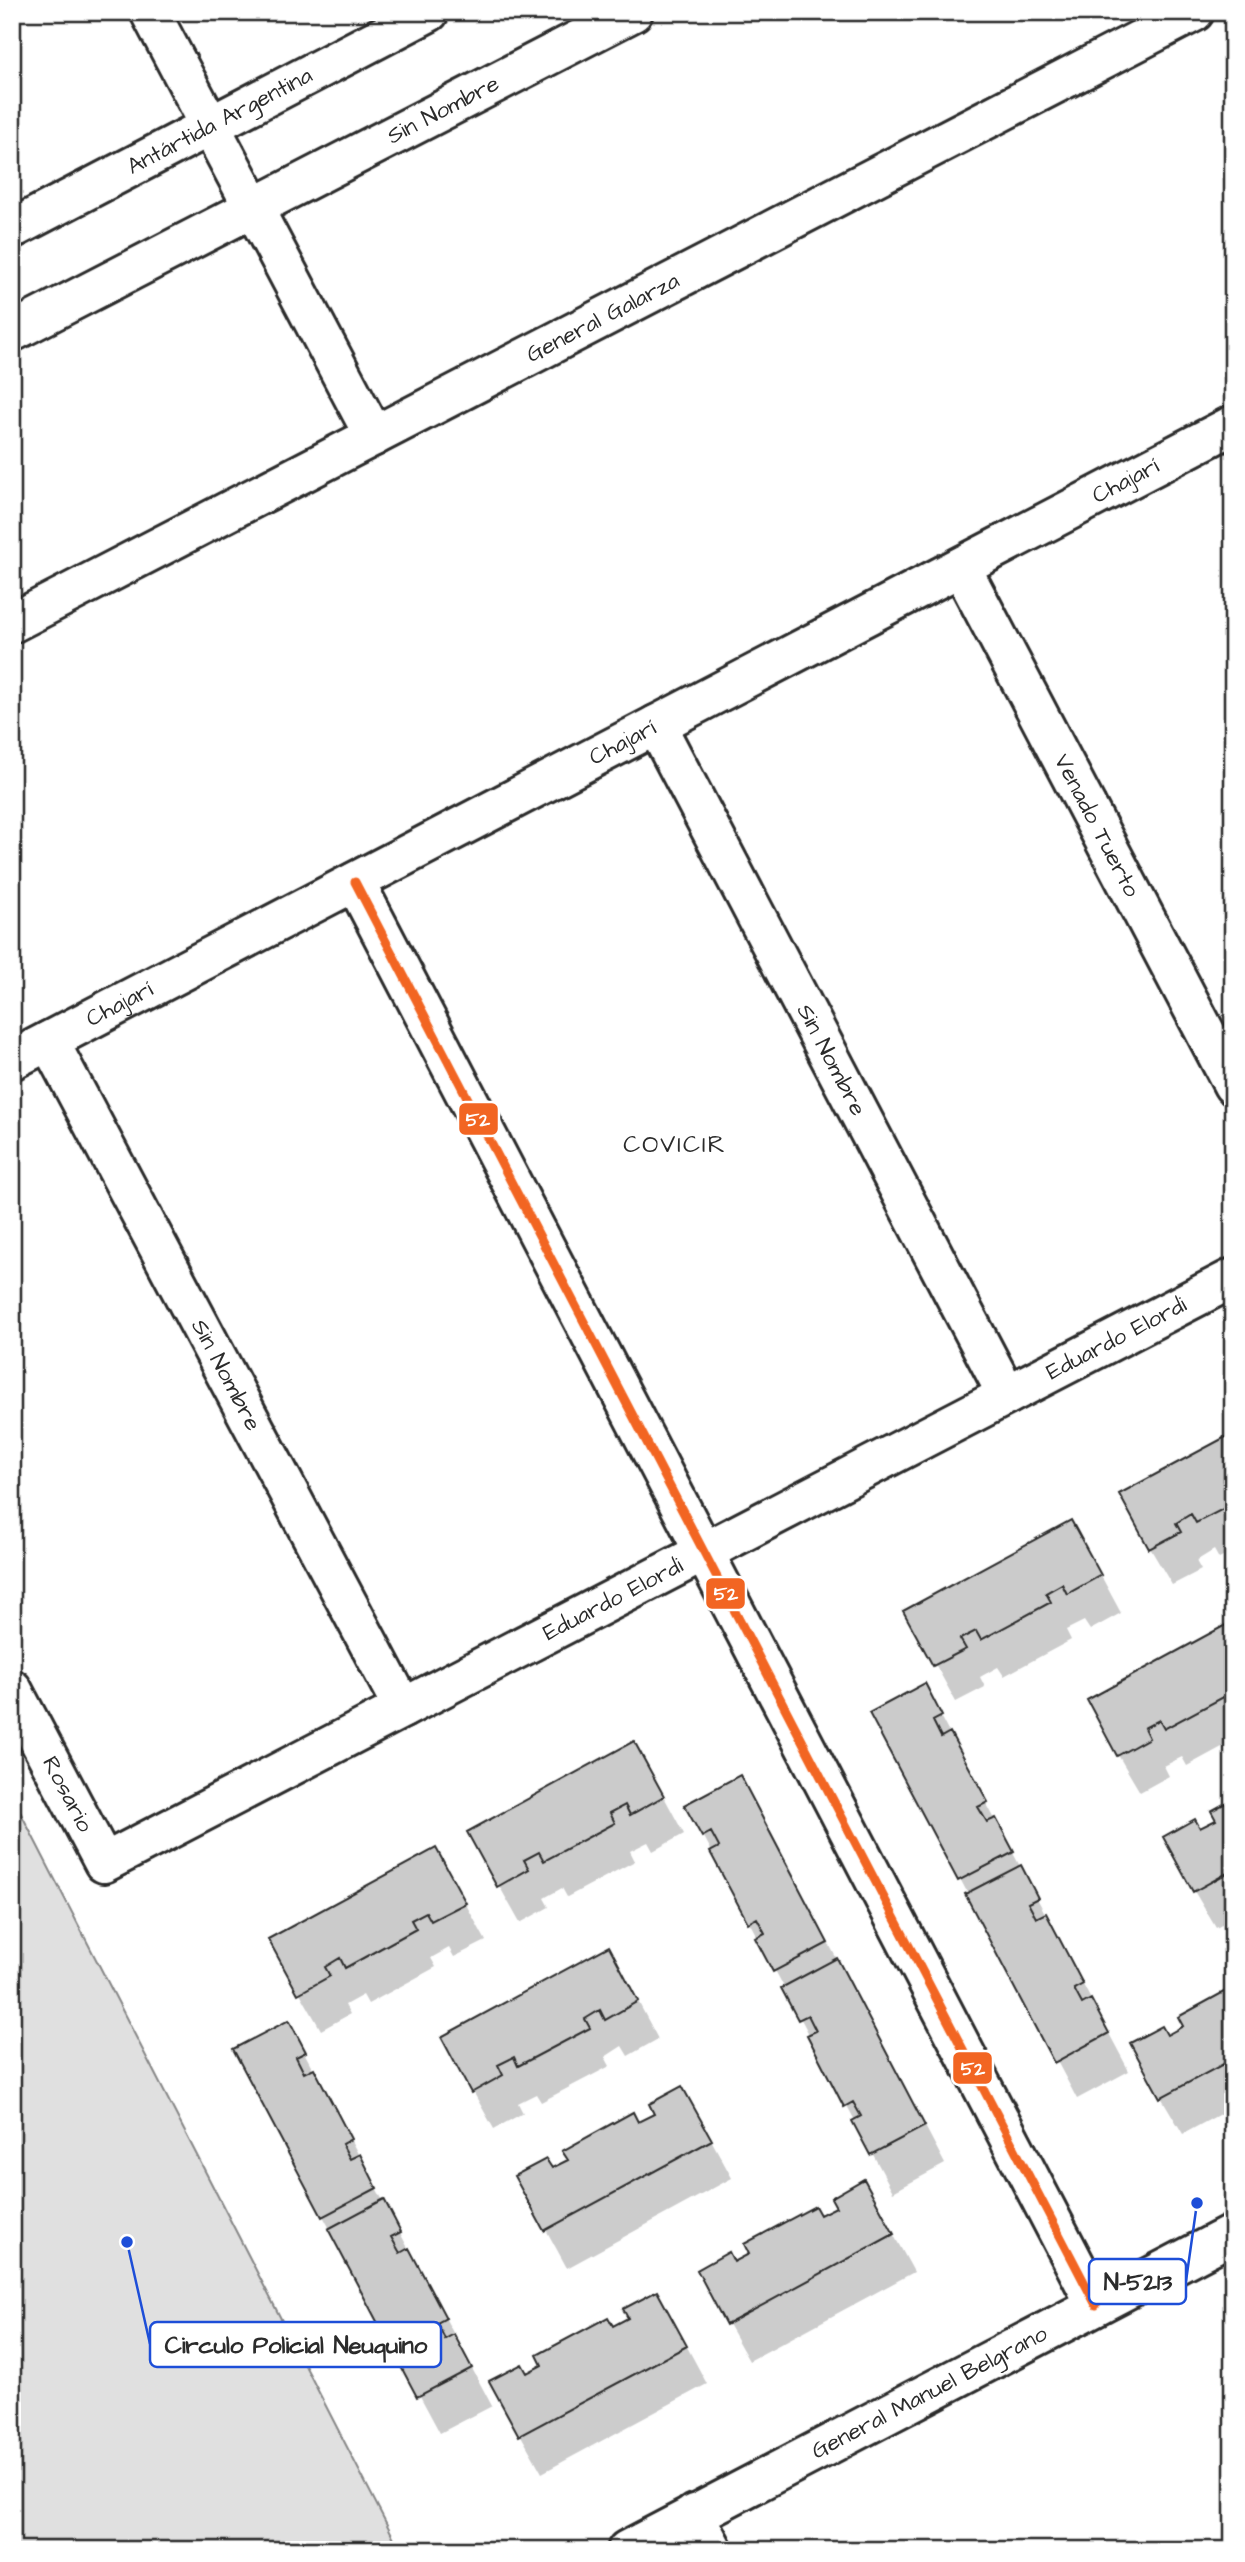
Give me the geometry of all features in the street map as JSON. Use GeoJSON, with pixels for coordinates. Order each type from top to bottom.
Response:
{"type":"FeatureCollection","features":[{"type":"Feature","properties":{"kind":"street"},"geometry":{"type":"LineString","coordinates":[[149,12],[374,436]]}},
{"type":"Feature","properties":{"kind":"street","name":"Antártida Argentina"},"geometry":{"type":"LineString","coordinates":[[12,229],[429,12]]}},
{"type":"Feature","properties":{"kind":"street","name":"Sin Nombre"},"geometry":{"type":"LineString","coordinates":[[12,332],[634,12]]}},
{"type":"Feature","properties":{"kind":"street","name":"General Galarza"},"geometry":{"type":"LineString","coordinates":[[12,623],[1194,12]]}},
{"type":"Feature","properties":{"kind":"street","name":"Chajarí"},"geometry":{"type":"LineString","coordinates":[[12,1060],[1233,425]]}},
{"type":"Feature","properties":{"kind":"street","name":"Venado Tuerto"},"geometry":{"type":"LineString","coordinates":[[961,567],[1233,1086]]}},
{"type":"Feature","properties":{"kind":"street","name":"Sin Nombre"},"geometry":{"type":"LineString","coordinates":[[656,725],[1007,1395]]}},
{"type":"Feature","properties":{"kind":"street"},"geometry":{"type":"LineString","coordinates":[[355,882],[1096,2305]]}},
{"type":"Feature","properties":{"kind":"street","name":"Sin Nombre"},"geometry":{"type":"LineString","coordinates":[[49,1041],[403,1708]]}},
{"type":"Feature","properties":{"kind":"street","name":"Eduardo Elordi"},"geometry":{"type":"LineString","coordinates":[[104,1863],[1233,1278]]}},
{"type":"Feature","properties":{"kind":"street","name":"Rosario"},"geometry":{"type":"LineString","coordinates":[[12,1689],[104,1863]]}},
{"type":"Feature","properties":{"kind":"street","name":"General Manuel Belgrano"},"geometry":{"type":"LineString","coordinates":[[626,2550],[1233,2234]]}},
{"type":"Feature","properties":{"kind":"street"},"geometry":{"type":"LineString","coordinates":[[694,2514],[713,2550]]}},
{"type":"Feature","properties":{"kind":"shaded area"},"geometry":{"type":"Polygon","coordinates":[[[12,1796],[400,2550],[12,2550],[12,1796]]]}},
{"type":"Feature","properties":{"kind":"building"},"geometry":{"type":"Polygon","coordinates":[[[1233,1433],[1233,1504],[1196,1523],[1191,1514],[1176,1523],[1181,1532],[1149,1549],[1119,1494],[1233,1433]]]}},
{"type":"Feature","properties":{"kind":"building"},"geometry":{"type":"Polygon","coordinates":[[[1071,1520],[1101,1575],[1067,1594],[1062,1584],[1046,1593],[1051,1602],[981,1640],[976,1631],[960,1639],[966,1649],[933,1666],[903,1611],[1071,1520]]]}},
{"type":"Feature","properties":{"kind":"building"},"geometry":{"type":"Polygon","coordinates":[[[1233,1621],[1233,1680],[1230,1682],[1233,1692],[1164,1729],[1159,1720],[1144,1728],[1149,1738],[1117,1756],[1087,1700],[1233,1621]]]}},
{"type":"Feature","properties":{"kind":"building"},"geometry":{"type":"Polygon","coordinates":[[[925,1683],[942,1716],[933,1721],[941,1737],[950,1732],[988,1802],[978,1807],[987,1822],[996,1818],[1014,1852],[958,1881],[869,1713],[925,1683]]]}},
{"type":"Feature","properties":{"kind":"building"},"geometry":{"type":"Polygon","coordinates":[[[634,1741],[664,1796],[630,1815],[625,1805],[610,1813],[615,1823],[544,1861],[539,1852],[524,1860],[529,1869],[497,1887],[467,1832],[634,1741]]]}},
{"type":"Feature","properties":{"kind":"building"},"geometry":{"type":"Polygon","coordinates":[[[740,1775],[828,1943],[773,1972],[755,1938],[765,1933],[757,1918],[748,1923],[710,1852],[719,1847],[711,1832],[702,1837],[684,1805],[740,1775]]]}},
{"type":"Feature","properties":{"kind":"building"},"geometry":{"type":"Polygon","coordinates":[[[1233,1799],[1233,1870],[1193,1892],[1163,1837],[1195,1819],[1200,1828],[1216,1820],[1211,1811],[1233,1799]]]}},
{"type":"Feature","properties":{"kind":"building"},"geometry":{"type":"Polygon","coordinates":[[[436,1848],[466,1903],[431,1921],[426,1912],[411,1920],[416,1929],[345,1968],[340,1958],[325,1967],[330,1976],[298,1994],[268,1939],[436,1848]]]}},
{"type":"Feature","properties":{"kind":"building"},"geometry":{"type":"Polygon","coordinates":[[[1021,1865],[1038,1898],[1028,1903],[1036,1918],[1046,1913],[1083,1984],[1074,1989],[1082,2004],[1091,1999],[1109,2033],[1054,2063],[965,1894],[1021,1865]]]}},
{"type":"Feature","properties":{"kind":"building"},"geometry":{"type":"Polygon","coordinates":[[[609,1946],[638,2001],[605,2020],[600,2010],[585,2019],[590,2028],[518,2066],[514,2057],[498,2065],[503,2075],[471,2093],[441,2037],[609,1946]]]}},
{"type":"Feature","properties":{"kind":"building"},"geometry":{"type":"Polygon","coordinates":[[[837,1958],[925,2126],[870,2155],[852,2121],[861,2116],[853,2102],[844,2107],[807,2035],[816,2031],[808,2015],[798,2020],[781,1988],[837,1958]]]}},
{"type":"Feature","properties":{"kind":"building"},"geometry":{"type":"Polygon","coordinates":[[[1233,1987],[1233,2059],[1160,2098],[1130,2043],[1162,2026],[1167,2035],[1183,2026],[1178,2017],[1233,1987]]]}},
{"type":"Feature","properties":{"kind":"building"},"geometry":{"type":"Polygon","coordinates":[[[289,2020],[306,2052],[296,2057],[304,2073],[314,2068],[351,2139],[342,2144],[350,2159],[360,2154],[377,2188],[322,2217],[233,2049],[289,2020]]]}},
{"type":"Feature","properties":{"kind":"building"},"geometry":{"type":"Polygon","coordinates":[[[682,2086],[712,2140],[544,2231],[514,2176],[546,2159],[552,2168],[568,2160],[562,2151],[633,2112],[638,2122],[654,2114],[649,2104],[682,2086]]]}},
{"type":"Feature","properties":{"kind":"building"},"geometry":{"type":"Polygon","coordinates":[[[864,2179],[894,2234],[726,2325],[697,2270],[729,2252],[734,2262],[749,2254],[744,2244],[815,2206],[820,2215],[836,2207],[831,2198],[864,2179]]]}},
{"type":"Feature","properties":{"kind":"building"},"geometry":{"type":"Polygon","coordinates":[[[384,2199],[401,2232],[391,2237],[400,2253],[409,2248],[446,2318],[437,2323],[445,2339],[454,2334],[472,2368],[417,2397],[328,2229],[384,2199]]]}},
{"type":"Feature","properties":{"kind":"building"},"geometry":{"type":"Polygon","coordinates":[[[657,2291],[687,2346],[519,2436],[489,2381],[522,2364],[527,2373],[542,2365],[537,2355],[608,2317],[613,2326],[628,2318],[623,2309],[657,2291]]]}},
{"type":"Feature","properties":{"kind":"transit line","name":"52"},"geometry":{"type":"LineString","coordinates":[[355,882],[1096,2305]]}},
{"type":"Feature","properties":{"kind":"place","name":"N-5213"},"geometry":{"type":"Point","coordinates":[1197,2203]}},
{"type":"Feature","properties":{"kind":"place","name":"Circulo Policial Neuquino"},"geometry":{"type":"Point","coordinates":[127,2242]}},
{"type":"Feature","properties":{"kind":"district","name":"COVICIR"},"geometry":{"type":"Point","coordinates":[675,1145]}}]}
